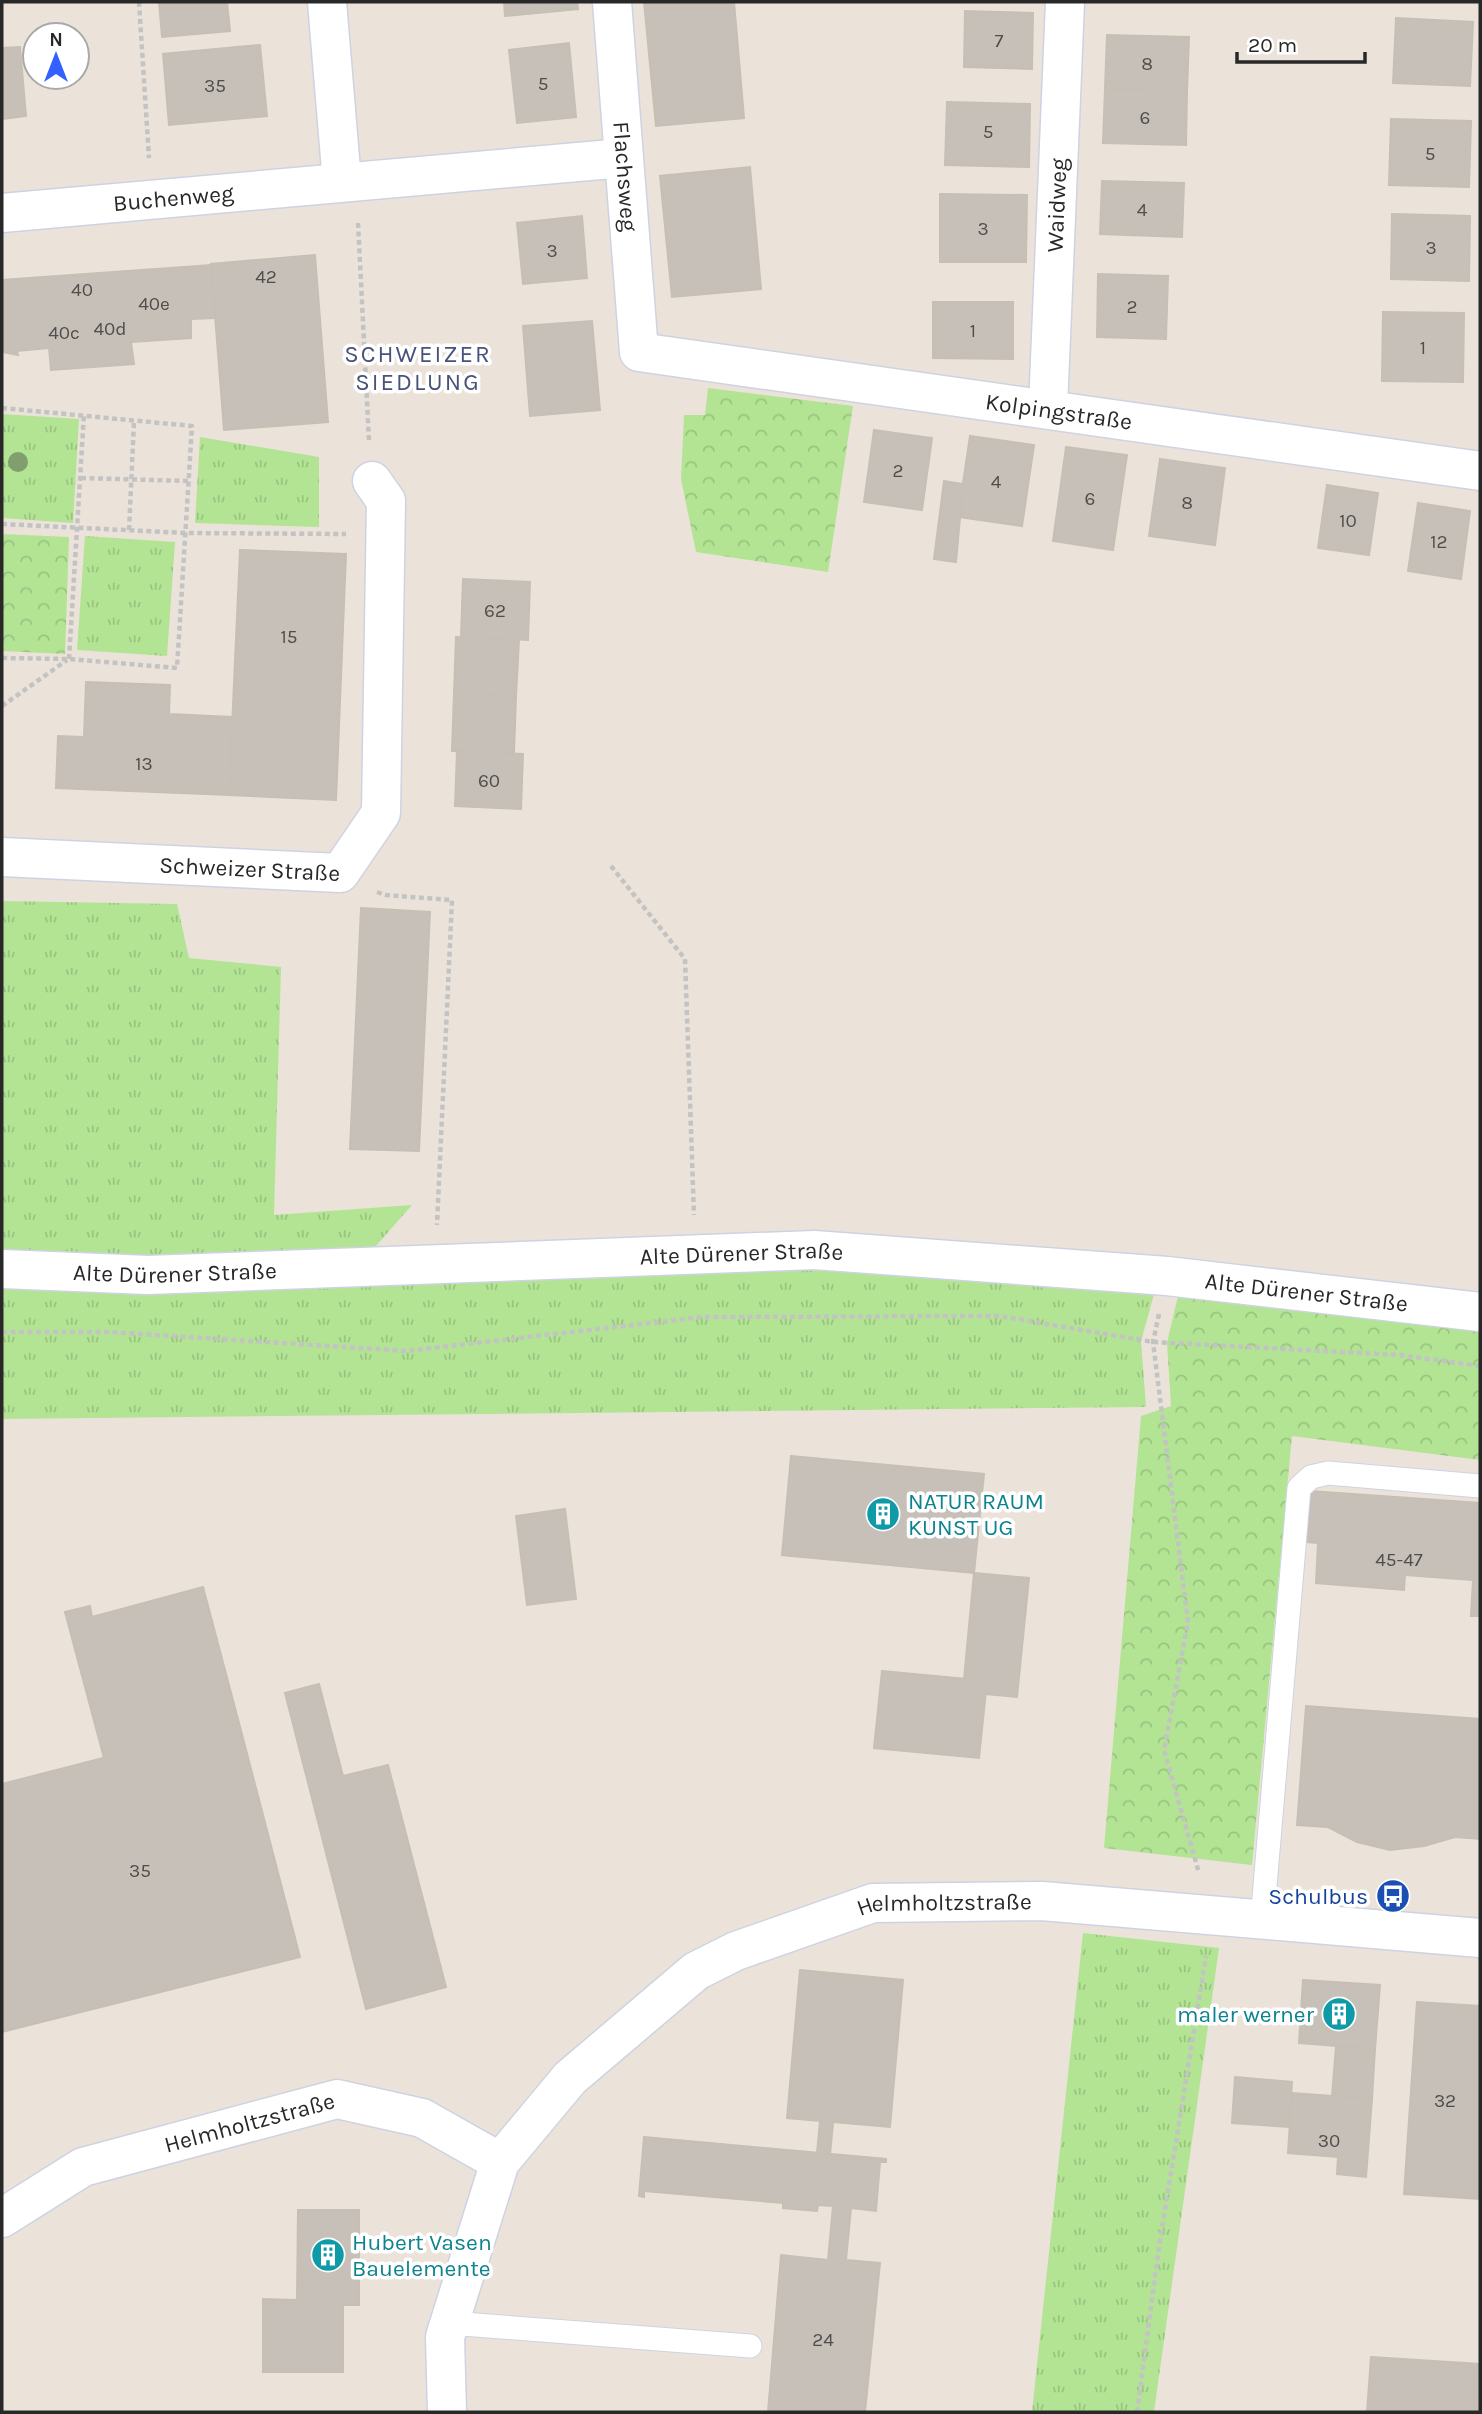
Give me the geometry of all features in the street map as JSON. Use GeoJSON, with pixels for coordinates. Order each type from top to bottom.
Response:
{"type":"FeatureCollection","features":[{"type":"Feature","properties":{"kind":"street"},"geometry":{"type":"LineString","coordinates":[[327,2],[350,181]]}},
{"type":"Feature","properties":{"kind":"street","name":"Flachsweg"},"geometry":{"type":"LineString","coordinates":[[612,2],[639,352]]}},
{"type":"Feature","properties":{"kind":"street","name":"Waidweg"},"geometry":{"type":"LineString","coordinates":[[1048,408],[1065,2]]}},
{"type":"Feature","properties":{"kind":"street","name":"Buchenweg"},"geometry":{"type":"LineString","coordinates":[[2,213],[622,158]]}},
{"type":"Feature","properties":{"kind":"street","name":"Kolpingstraße"},"geometry":{"type":"LineString","coordinates":[[639,352],[1480,471]]}},
{"type":"Feature","properties":{"kind":"street","name":"Schweizer Straße"},"geometry":{"type":"LineString","coordinates":[[2,857],[340,873],[381,813],[386,501],[372,481]]}},
{"type":"Feature","properties":{"kind":"street","name":"Alte Dürener Straße"},"geometry":{"type":"LineString","coordinates":[[2,1269],[148,1275],[814,1250],[1167,1276],[1480,1312]]}},
{"type":"Feature","properties":{"kind":"street","name":"Helmholtzstraße"},"geometry":{"type":"LineString","coordinates":[[447,2412],[446,2337],[500,2162],[570,2078],[696,1971],[736,1951],[873,1903],[1042,1901],[1480,1938]]}},
{"type":"Feature","properties":{"kind":"street","name":"Helmholtzstraße"},"geometry":{"type":"LineString","coordinates":[[2,2218],[83,2167],[338,2099],[422,2119],[500,2162]]}},
{"type":"Feature","properties":{"kind":"lane"},"geometry":{"type":"LineString","coordinates":[[1262,1921],[1299,1488],[1311,1477],[1328,1473],[1480,1486]]}},
{"type":"Feature","properties":{"kind":"lane"},"geometry":{"type":"LineString","coordinates":[[450,2323],[750,2346]]}},
{"type":"Feature","properties":{"kind":"path"},"geometry":{"type":"LineString","coordinates":[[139,2],[152,199]]}},
{"type":"Feature","properties":{"kind":"path"},"geometry":{"type":"LineString","coordinates":[[350,181],[372,481]]}},
{"type":"Feature","properties":{"kind":"path"},"geometry":{"type":"LineString","coordinates":[[2,408],[192,426],[177,668],[69,659],[2,658]]}},
{"type":"Feature","properties":{"kind":"path"},"geometry":{"type":"LineString","coordinates":[[69,659],[84,414]]}},
{"type":"Feature","properties":{"kind":"path"},"geometry":{"type":"LineString","coordinates":[[129,530],[134,422]]}},
{"type":"Feature","properties":{"kind":"path"},"geometry":{"type":"LineString","coordinates":[[81,478],[188,481]]}},
{"type":"Feature","properties":{"kind":"path"},"geometry":{"type":"LineString","coordinates":[[2,524],[185,533],[386,535]]}},
{"type":"Feature","properties":{"kind":"path"},"geometry":{"type":"LineString","coordinates":[[2,706],[69,659]]}},
{"type":"Feature","properties":{"kind":"path"},"geometry":{"type":"LineString","coordinates":[[611,866],[685,959],[696,1254]]}},
{"type":"Feature","properties":{"kind":"path"},"geometry":{"type":"LineString","coordinates":[[340,873],[385,895],[452,900],[436,1264]]}},
{"type":"Feature","properties":{"kind":"path"},"geometry":{"type":"LineString","coordinates":[[1138,2412],[1158,2248],[1212,1917],[1164,1750],[1188,1622],[1153,1342],[1167,1276]]}},
{"type":"Feature","properties":{"kind":"path"},"geometry":{"type":"LineString","coordinates":[[2,1332],[110,1332],[406,1351],[702,1317],[999,1316],[1153,1342],[1399,1355],[1480,1366]]}},
{"type":"Feature","properties":{"kind":"green space"},"geometry":{"type":"Polygon","coordinates":[[[708,388],[853,406],[828,572],[696,552],[681,479],[684,415],[705,415],[708,388]]]}},
{"type":"Feature","properties":{"kind":"green space"},"geometry":{"type":"Polygon","coordinates":[[[2,414],[79,419],[73,523],[2,518],[2,414]]]}},
{"type":"Feature","properties":{"kind":"green space"},"geometry":{"type":"Polygon","coordinates":[[[200,437],[319,457],[319,527],[195,523],[200,437]]]}},
{"type":"Feature","properties":{"kind":"green space"},"geometry":{"type":"Polygon","coordinates":[[[2,534],[69,537],[65,654],[2,651],[2,534]]]}},
{"type":"Feature","properties":{"kind":"green space"},"geometry":{"type":"Polygon","coordinates":[[[85,536],[175,542],[167,656],[77,650],[85,536]]]}},
{"type":"Feature","properties":{"kind":"green space"},"geometry":{"type":"Polygon","coordinates":[[[2,901],[177,904],[189,958],[281,967],[274,1215],[412,1205],[369,1254],[151,1261],[2,1253],[2,901]]]}},
{"type":"Feature","properties":{"kind":"green space"},"geometry":{"type":"Polygon","coordinates":[[[820,1260],[1158,1280],[1141,1341],[1146,1407],[2,1419],[2,1278],[820,1260]]]}},
{"type":"Feature","properties":{"kind":"green space"},"geometry":{"type":"Polygon","coordinates":[[[1180,1287],[1480,1327],[1480,1460],[1292,1436],[1252,1865],[1104,1848],[1141,1416],[1171,1406],[1167,1343],[1180,1287]]]}},
{"type":"Feature","properties":{"kind":"green space"},"geometry":{"type":"Polygon","coordinates":[[[1083,1933],[1219,1948],[1154,2412],[1032,2412],[1083,1933]]]}},
{"type":"Feature","properties":{"kind":"building"},"geometry":{"type":"Polygon","coordinates":[[[159,2],[227,2],[230,31],[162,37],[159,2]]]}},
{"type":"Feature","properties":{"kind":"building"},"geometry":{"type":"Polygon","coordinates":[[[504,2],[577,2],[578,9],[505,16],[504,2]]]}},
{"type":"Feature","properties":{"kind":"building"},"geometry":{"type":"Polygon","coordinates":[[[644,2],[734,2],[744,118],[656,126],[644,2]]]}},
{"type":"Feature","properties":{"kind":"building"},"geometry":{"type":"Polygon","coordinates":[[[965,11],[1033,13],[1032,69],[964,67],[965,11]]]}},
{"type":"Feature","properties":{"kind":"building"},"geometry":{"type":"Polygon","coordinates":[[[1396,18],[1473,22],[1470,86],[1393,83],[1396,18]]]}},
{"type":"Feature","properties":{"kind":"building"},"geometry":{"type":"Polygon","coordinates":[[[1107,35],[1189,37],[1187,91],[1105,89],[1107,35]]]}},
{"type":"Feature","properties":{"kind":"building"},"geometry":{"type":"Polygon","coordinates":[[[569,43],[576,117],[517,123],[509,50],[569,43]]]}},
{"type":"Feature","properties":{"kind":"building"},"geometry":{"type":"Polygon","coordinates":[[[260,45],[267,116],[169,125],[163,54],[260,45]]]}},
{"type":"Feature","properties":{"kind":"building"},"geometry":{"type":"Polygon","coordinates":[[[20,47],[21,91],[24,91],[26,116],[2,119],[2,48],[20,47]]]}},
{"type":"Feature","properties":{"kind":"building"},"geometry":{"type":"Polygon","coordinates":[[[1105,89],[1187,91],[1186,145],[1103,143],[1105,89]]]}},
{"type":"Feature","properties":{"kind":"building"},"geometry":{"type":"Polygon","coordinates":[[[947,102],[1030,104],[1029,167],[945,165],[947,102]]]}},
{"type":"Feature","properties":{"kind":"building"},"geometry":{"type":"Polygon","coordinates":[[[1391,119],[1471,121],[1469,187],[1389,185],[1391,119]]]}},
{"type":"Feature","properties":{"kind":"building"},"geometry":{"type":"Polygon","coordinates":[[[750,167],[761,289],[672,297],[660,176],[750,167]]]}},
{"type":"Feature","properties":{"kind":"building"},"geometry":{"type":"Polygon","coordinates":[[[1102,181],[1184,183],[1182,237],[1100,234],[1102,181]]]}},
{"type":"Feature","properties":{"kind":"building"},"geometry":{"type":"Polygon","coordinates":[[[940,194],[1027,195],[1026,262],[940,262],[940,194]]]}},
{"type":"Feature","properties":{"kind":"building"},"geometry":{"type":"Polygon","coordinates":[[[1392,214],[1470,216],[1469,281],[1391,279],[1392,214]]]}},
{"type":"Feature","properties":{"kind":"building"},"geometry":{"type":"Polygon","coordinates":[[[582,216],[587,278],[523,284],[517,223],[582,216]]]}},
{"type":"Feature","properties":{"kind":"building"},"geometry":{"type":"Polygon","coordinates":[[[315,255],[328,422],[224,430],[211,264],[315,255]]]}},
{"type":"Feature","properties":{"kind":"building"},"geometry":{"type":"Polygon","coordinates":[[[211,265],[215,318],[191,319],[191,338],[131,342],[134,364],[51,370],[49,348],[17,351],[18,355],[2,352],[2,280],[211,265]]]}},
{"type":"Feature","properties":{"kind":"building"},"geometry":{"type":"Polygon","coordinates":[[[1098,274],[1168,276],[1166,339],[1097,337],[1098,274]]]}},
{"type":"Feature","properties":{"kind":"building"},"geometry":{"type":"Polygon","coordinates":[[[933,302],[1013,302],[1013,359],[933,358],[933,302]]]}},
{"type":"Feature","properties":{"kind":"building"},"geometry":{"type":"Polygon","coordinates":[[[1383,312],[1464,313],[1463,382],[1382,381],[1383,312]]]}},
{"type":"Feature","properties":{"kind":"building"},"geometry":{"type":"Polygon","coordinates":[[[592,321],[600,410],[530,416],[523,326],[592,321]]]}},
{"type":"Feature","properties":{"kind":"building"},"geometry":{"type":"Polygon","coordinates":[[[874,430],[932,438],[922,510],[864,502],[874,430]]]}},
{"type":"Feature","properties":{"kind":"building"},"geometry":{"type":"Polygon","coordinates":[[[970,436],[1034,445],[1022,526],[958,517],[970,436]]]}},
{"type":"Feature","properties":{"kind":"building"},"geometry":{"type":"Polygon","coordinates":[[[1066,447],[1127,455],[1113,550],[1053,541],[1066,447]]]}},
{"type":"Feature","properties":{"kind":"building"},"geometry":{"type":"Polygon","coordinates":[[[1160,459],[1225,468],[1215,545],[1149,536],[1160,459]]]}},
{"type":"Feature","properties":{"kind":"building"},"geometry":{"type":"Polygon","coordinates":[[[944,481],[963,484],[956,562],[934,559],[944,481]]]}},
{"type":"Feature","properties":{"kind":"building"},"geometry":{"type":"Polygon","coordinates":[[[1327,485],[1378,493],[1369,555],[1318,548],[1327,485]]]}},
{"type":"Feature","properties":{"kind":"building"},"geometry":{"type":"Polygon","coordinates":[[[1418,503],[1470,511],[1461,579],[1408,571],[1418,503]]]}},
{"type":"Feature","properties":{"kind":"building"},"geometry":{"type":"Polygon","coordinates":[[[240,550],[346,554],[336,800],[229,795],[240,550]]]}},
{"type":"Feature","properties":{"kind":"building"},"geometry":{"type":"Polygon","coordinates":[[[463,579],[530,582],[528,640],[461,637],[463,579]]]}},
{"type":"Feature","properties":{"kind":"building"},"geometry":{"type":"Polygon","coordinates":[[[456,637],[519,640],[516,696],[454,693],[456,637]]]}},
{"type":"Feature","properties":{"kind":"building"},"geometry":{"type":"Polygon","coordinates":[[[86,682],[170,685],[169,714],[232,717],[229,795],[56,788],[58,736],[84,737],[86,682]]]}},
{"type":"Feature","properties":{"kind":"building"},"geometry":{"type":"Polygon","coordinates":[[[454,693],[516,696],[514,753],[452,751],[454,693]]]}},
{"type":"Feature","properties":{"kind":"building"},"geometry":{"type":"Polygon","coordinates":[[[457,751],[523,754],[521,809],[455,806],[457,751]]]}},
{"type":"Feature","properties":{"kind":"building"},"geometry":{"type":"Polygon","coordinates":[[[361,908],[430,912],[419,1151],[350,1149],[361,908]]]}},
{"type":"Feature","properties":{"kind":"building","name":"NATUR RAUM KUNST UG"},"geometry":{"type":"Polygon","coordinates":[[[791,1456],[984,1474],[974,1573],[782,1555],[791,1456]]]}},
{"type":"Feature","properties":{"kind":"building"},"geometry":{"type":"Polygon","coordinates":[[[1310,1491],[1480,1503],[1480,1616],[1471,1616],[1473,1580],[1405,1575],[1404,1590],[1316,1583],[1318,1543],[1307,1542],[1310,1491]]]}},
{"type":"Feature","properties":{"kind":"building"},"geometry":{"type":"Polygon","coordinates":[[[565,1509],[576,1599],[527,1605],[516,1516],[565,1509]]]}},
{"type":"Feature","properties":{"kind":"building"},"geometry":{"type":"Polygon","coordinates":[[[974,1573],[1029,1578],[1017,1697],[986,1694],[987,1681],[964,1679],[974,1573]]]}},
{"type":"Feature","properties":{"kind":"building"},"geometry":{"type":"Polygon","coordinates":[[[203,1587],[239,1723],[104,1758],[65,1612],[90,1606],[92,1617],[203,1587]]]}},
{"type":"Feature","properties":{"kind":"building"},"geometry":{"type":"Polygon","coordinates":[[[882,1671],[987,1681],[979,1758],[874,1748],[882,1671]]]}},
{"type":"Feature","properties":{"kind":"building"},"geometry":{"type":"Polygon","coordinates":[[[319,1684],[343,1776],[388,1765],[446,1987],[366,2009],[285,1693],[319,1684]]]}},
{"type":"Feature","properties":{"kind":"building"},"geometry":{"type":"Polygon","coordinates":[[[1306,1706],[1480,1719],[1480,1839],[1455,1837],[1424,1846],[1390,1850],[1357,1842],[1328,1827],[1297,1825],[1306,1706]]]}},
{"type":"Feature","properties":{"kind":"building"},"geometry":{"type":"Polygon","coordinates":[[[239,1723],[300,1957],[2,2032],[2,1784],[239,1723]]]}},
{"type":"Feature","properties":{"kind":"building"},"geometry":{"type":"Polygon","coordinates":[[[800,1970],[903,1980],[890,2127],[787,2118],[800,1970]]]}},
{"type":"Feature","properties":{"kind":"building","name":"maler werner"},"geometry":{"type":"Polygon","coordinates":[[[1303,1980],[1380,1985],[1375,2049],[1299,2043],[1303,1980]]]}},
{"type":"Feature","properties":{"kind":"building"},"geometry":{"type":"Polygon","coordinates":[[[1417,2002],[1480,2006],[1480,2199],[1404,2194],[1417,2002]]]}},
{"type":"Feature","properties":{"kind":"building"},"geometry":{"type":"Polygon","coordinates":[[[1336,2046],[1375,2049],[1372,2099],[1332,2096],[1336,2046]]]}},
{"type":"Feature","properties":{"kind":"building"},"geometry":{"type":"Polygon","coordinates":[[[1235,2077],[1292,2082],[1289,2127],[1232,2123],[1235,2077]]]}},
{"type":"Feature","properties":{"kind":"building"},"geometry":{"type":"Polygon","coordinates":[[[1292,2093],[1372,2099],[1366,2177],[1337,2174],[1338,2157],[1288,2153],[1292,2093]]]}},
{"type":"Feature","properties":{"kind":"building"},"geometry":{"type":"Polygon","coordinates":[[[820,2121],[833,2123],[830,2155],[817,2153],[820,2121]]]}},
{"type":"Feature","properties":{"kind":"building"},"geometry":{"type":"Polygon","coordinates":[[[644,2137],[886,2159],[886,2162],[880,2162],[876,2211],[851,2208],[846,2260],[880,2263],[865,2412],[768,2412],[781,2255],[828,2260],[833,2206],[818,2205],[817,2211],[783,2208],[783,2203],[644,2191],[644,2197],[639,2196],[644,2137]]]}},
{"type":"Feature","properties":{"kind":"building","name":"Hubert Vasen Bauelemente"},"geometry":{"type":"Polygon","coordinates":[[[298,2210],[359,2210],[359,2305],[343,2305],[343,2372],[263,2372],[263,2299],[297,2300],[298,2210]]]}},
{"type":"Feature","properties":{"kind":"building"},"geometry":{"type":"Polygon","coordinates":[[[1371,2357],[1480,2364],[1480,2412],[1367,2412],[1371,2357]]]}},
{"type":"Feature","properties":{"kind":"place","name":"NATUR RAUM KUNST UG"},"geometry":{"type":"Point","coordinates":[883,1514]}},
{"type":"Feature","properties":{"kind":"place","name":"Schulbus"},"geometry":{"type":"Point","coordinates":[1393,1896]}},
{"type":"Feature","properties":{"kind":"place","name":"maler werner"},"geometry":{"type":"Point","coordinates":[1339,2014]}},
{"type":"Feature","properties":{"kind":"place","name":"Hubert Vasen Bauelemente"},"geometry":{"type":"Point","coordinates":[328,2255]}},
{"type":"Feature","properties":{"kind":"district","name":"SCHWEIZER SIEDLUNG"},"geometry":{"type":"Point","coordinates":[418,368]}}]}
